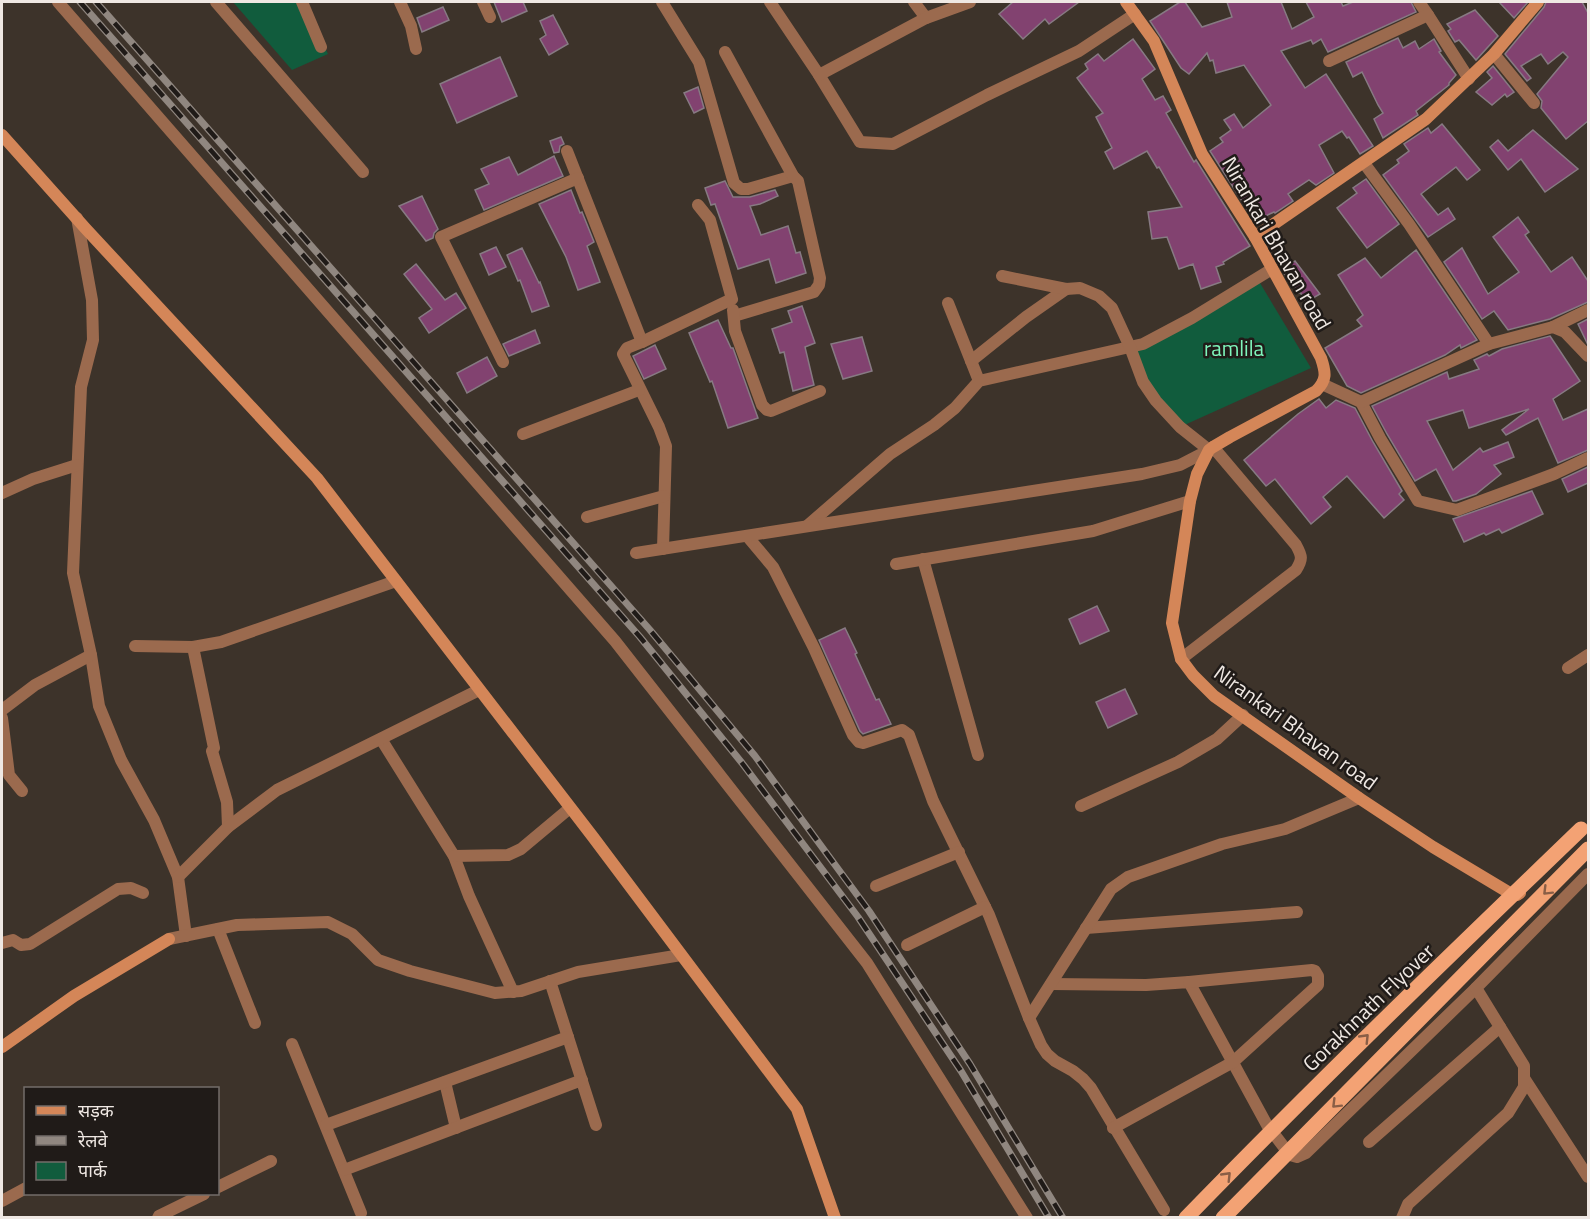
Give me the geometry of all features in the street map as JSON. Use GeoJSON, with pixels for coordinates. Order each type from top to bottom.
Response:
{"type":"FeatureCollection","features":[{"type":"Feature","properties":{"kind":"main road","name":"Gorakhnath Flyover"},"geometry":{"type":"LineString","coordinates":[[1186,1218],[1271,1130],[1380,1023],[1585,830]]}},
{"type":"Feature","properties":{"kind":"main road","name":"Gorakhnath Flyover"},"geometry":{"type":"LineString","coordinates":[[1223,1218],[1588,849]]}},
{"type":"Feature","properties":{"kind":"street"},"geometry":{"type":"LineString","coordinates":[[58,2],[615,641],[867,963],[1026,1218]]}},
{"type":"Feature","properties":{"kind":"street"},"geometry":{"type":"LineString","coordinates":[[216,2],[363,172]]}},
{"type":"Feature","properties":{"kind":"street"},"geometry":{"type":"LineString","coordinates":[[302,2],[321,47]]}},
{"type":"Feature","properties":{"kind":"street"},"geometry":{"type":"LineString","coordinates":[[400,2],[411,26],[416,49]]}},
{"type":"Feature","properties":{"kind":"street"},"geometry":{"type":"LineString","coordinates":[[483,2],[490,17]]}},
{"type":"Feature","properties":{"kind":"street"},"geometry":{"type":"LineString","coordinates":[[662,2],[699,62],[734,183],[741,189],[748,189],[793,176]]}},
{"type":"Feature","properties":{"kind":"street"},"geometry":{"type":"LineString","coordinates":[[770,2],[860,142],[893,144],[1079,51],[1135,14]]}},
{"type":"Feature","properties":{"kind":"street"},"geometry":{"type":"LineString","coordinates":[[914,2],[927,18]]}},
{"type":"Feature","properties":{"kind":"street"},"geometry":{"type":"LineString","coordinates":[[819,75],[927,18],[970,2]]}},
{"type":"Feature","properties":{"kind":"street","name":"Nirankari Bhavan road"},"geometry":{"type":"LineString","coordinates":[[1126,2],[1154,41],[1202,154],[1255,237],[1322,358],[1325,375],[1322,384]]}},
{"type":"Feature","properties":{"kind":"street"},"geometry":{"type":"LineString","coordinates":[[1419,2],[1469,79]]}},
{"type":"Feature","properties":{"kind":"street"},"geometry":{"type":"LineString","coordinates":[[1255,237],[1426,119],[1494,54],[1538,2]]}},
{"type":"Feature","properties":{"kind":"street"},"geometry":{"type":"LineString","coordinates":[[1329,61],[1428,15]]}},
{"type":"Feature","properties":{"kind":"street"},"geometry":{"type":"LineString","coordinates":[[724,52],[793,176],[798,181],[820,278],[819,285],[814,292],[734,316]]}},
{"type":"Feature","properties":{"kind":"street"},"geometry":{"type":"LineString","coordinates":[[1494,54],[1534,103]]}},
{"type":"Feature","properties":{"kind":"street"},"geometry":{"type":"LineString","coordinates":[[2,135],[76,218],[317,477],[797,1109],[835,1218]]}},
{"type":"Feature","properties":{"kind":"street"},"geometry":{"type":"LineString","coordinates":[[567,151],[642,342]]}},
{"type":"Feature","properties":{"kind":"street"},"geometry":{"type":"LineString","coordinates":[[1364,163],[1409,224],[1489,344]]}},
{"type":"Feature","properties":{"kind":"street"},"geometry":{"type":"LineString","coordinates":[[503,362],[441,237],[578,178]]}},
{"type":"Feature","properties":{"kind":"street"},"geometry":{"type":"LineString","coordinates":[[698,205],[710,220],[732,299],[735,331],[762,405],[766,410],[771,411],[820,391]]}},
{"type":"Feature","properties":{"kind":"street"},"geometry":{"type":"LineString","coordinates":[[76,218],[92,300],[93,340],[81,387],[74,573],[99,706],[121,760],[154,820],[178,877],[186,936]]}},
{"type":"Feature","properties":{"kind":"street"},"geometry":{"type":"LineString","coordinates":[[806,527],[890,454],[955,408],[979,381],[1143,344],[1192,318],[1272,269]]}},
{"type":"Feature","properties":{"kind":"street"},"geometry":{"type":"LineString","coordinates":[[1002,276],[1066,289],[1080,288],[1099,296],[1106,302],[1112,308],[1131,347],[1143,382],[1156,401],[1180,427],[1211,449],[1296,545],[1301,555],[1301,562],[1296,570],[1181,659]]}},
{"type":"Feature","properties":{"kind":"street"},"geometry":{"type":"LineString","coordinates":[[971,361],[1026,317],[1066,289]]}},
{"type":"Feature","properties":{"kind":"street"},"geometry":{"type":"LineString","coordinates":[[663,549],[666,446],[623,354],[627,348],[732,299]]}},
{"type":"Feature","properties":{"kind":"street"},"geometry":{"type":"LineString","coordinates":[[948,303],[979,381]]}},
{"type":"Feature","properties":{"kind":"street"},"geometry":{"type":"LineString","coordinates":[[1361,402],[1489,344],[1553,327],[1588,310]]}},
{"type":"Feature","properties":{"kind":"street"},"geometry":{"type":"LineString","coordinates":[[1553,327],[1565,332],[1588,356]]}},
{"type":"Feature","properties":{"kind":"street"},"geometry":{"type":"LineString","coordinates":[[636,553],[1142,474],[1180,465],[1316,391],[1322,384],[1361,402],[1418,501],[1457,510],[1554,474],[1588,458]]}},
{"type":"Feature","properties":{"kind":"street"},"geometry":{"type":"LineString","coordinates":[[523,434],[639,390]]}},
{"type":"Feature","properties":{"kind":"street","name":"Nirankari Bhavan road"},"geometry":{"type":"LineString","coordinates":[[1211,449],[1197,474],[1190,501],[1172,623],[1181,659],[1193,675],[1214,696],[1359,798],[1433,847],[1513,895],[1521,892],[1585,833],[1585,830]]}},
{"type":"Feature","properties":{"kind":"street"},"geometry":{"type":"LineString","coordinates":[[2,493],[33,479],[77,465]]}},
{"type":"Feature","properties":{"kind":"street"},"geometry":{"type":"LineString","coordinates":[[587,517],[664,496]]}},
{"type":"Feature","properties":{"kind":"street"},"geometry":{"type":"LineString","coordinates":[[896,564],[1093,531],[1190,501]]}},
{"type":"Feature","properties":{"kind":"street"},"geometry":{"type":"LineString","coordinates":[[747,536],[773,567],[814,648],[853,735],[863,743],[902,730],[909,735],[933,801],[985,907],[1041,1045],[1047,1054],[1073,1071],[1090,1088],[1164,1210]]}},
{"type":"Feature","properties":{"kind":"street"},"geometry":{"type":"LineString","coordinates":[[923,560],[978,755]]}},
{"type":"Feature","properties":{"kind":"street"},"geometry":{"type":"LineString","coordinates":[[135,646],[193,647],[221,642],[396,581]]}},
{"type":"Feature","properties":{"kind":"street"},"geometry":{"type":"LineString","coordinates":[[193,647],[214,747],[212,752],[227,802],[228,827]]}},
{"type":"Feature","properties":{"kind":"street"},"geometry":{"type":"LineString","coordinates":[[2,710],[42,681],[91,655]]}},
{"type":"Feature","properties":{"kind":"street"},"geometry":{"type":"LineString","coordinates":[[1568,668],[1588,655]]}},
{"type":"Feature","properties":{"kind":"street"},"geometry":{"type":"LineString","coordinates":[[178,877],[228,827],[277,790],[479,690]]}},
{"type":"Feature","properties":{"kind":"street"},"geometry":{"type":"LineString","coordinates":[[1081,806],[1178,762],[1217,739],[1243,716]]}},
{"type":"Feature","properties":{"kind":"street"},"geometry":{"type":"LineString","coordinates":[[2,718],[4,752],[9,775],[22,791]]}},
{"type":"Feature","properties":{"kind":"street"},"geometry":{"type":"LineString","coordinates":[[381,739],[454,856],[469,896],[513,992]]}},
{"type":"Feature","properties":{"kind":"street"},"geometry":{"type":"LineString","coordinates":[[1029,1018],[1111,890],[1128,877],[1222,844],[1285,829],[1359,798]]}},
{"type":"Feature","properties":{"kind":"street"},"geometry":{"type":"LineString","coordinates":[[454,856],[508,855],[521,849],[570,808]]}},
{"type":"Feature","properties":{"kind":"street"},"geometry":{"type":"LineString","coordinates":[[876,886],[959,852]]}},
{"type":"Feature","properties":{"kind":"street"},"geometry":{"type":"LineString","coordinates":[[1188,982],[1267,1125],[1290,1155],[1297,1157],[1306,1153],[1476,988],[1588,874]]}},
{"type":"Feature","properties":{"kind":"street"},"geometry":{"type":"LineString","coordinates":[[2,943],[13,940],[21,945],[30,944],[118,889],[131,888],[143,893]]}},
{"type":"Feature","properties":{"kind":"street"},"geometry":{"type":"LineString","coordinates":[[907,945],[985,907]]}},
{"type":"Feature","properties":{"kind":"street"},"geometry":{"type":"LineString","coordinates":[[1086,928],[1297,912]]}},
{"type":"Feature","properties":{"kind":"street"},"geometry":{"type":"LineString","coordinates":[[2,1047],[74,996],[169,939],[237,925],[328,922],[352,934],[378,960],[410,971],[495,993],[521,991],[578,972],[681,955]]}},
{"type":"Feature","properties":{"kind":"street"},"geometry":{"type":"LineString","coordinates":[[218,929],[255,1023]]}},
{"type":"Feature","properties":{"kind":"street"},"geometry":{"type":"LineString","coordinates":[[1051,984],[1146,985],[1312,970],[1318,976],[1318,985],[1233,1062],[1113,1128]]}},
{"type":"Feature","properties":{"kind":"street"},"geometry":{"type":"LineString","coordinates":[[550,981],[596,1125]]}},
{"type":"Feature","properties":{"kind":"street"},"geometry":{"type":"LineString","coordinates":[[1402,1218],[1408,1204],[1508,1113],[1524,1087],[1524,1066],[1476,988]]}},
{"type":"Feature","properties":{"kind":"street"},"geometry":{"type":"LineString","coordinates":[[1369,1142],[1500,1027]]}},
{"type":"Feature","properties":{"kind":"street"},"geometry":{"type":"LineString","coordinates":[[326,1125],[568,1037]]}},
{"type":"Feature","properties":{"kind":"street"},"geometry":{"type":"LineString","coordinates":[[292,1044],[361,1213]]}},
{"type":"Feature","properties":{"kind":"street"},"geometry":{"type":"LineString","coordinates":[[1524,1078],[1588,1177]]}},
{"type":"Feature","properties":{"kind":"street"},"geometry":{"type":"LineString","coordinates":[[344,1170],[582,1080]]}},
{"type":"Feature","properties":{"kind":"street"},"geometry":{"type":"LineString","coordinates":[[445,1082],[456,1128]]}},
{"type":"Feature","properties":{"kind":"street"},"geometry":{"type":"LineString","coordinates":[[219,1187],[271,1161]]}},
{"type":"Feature","properties":{"kind":"street"},"geometry":{"type":"LineString","coordinates":[[2,1201],[24,1189]]}},
{"type":"Feature","properties":{"kind":"street"},"geometry":{"type":"LineString","coordinates":[[158,1218],[202,1195]]}},
{"type":"Feature","properties":{"kind":"green space"},"geometry":{"type":"Polygon","coordinates":[[[233,2],[304,2],[328,54],[292,70],[233,2]]]}},
{"type":"Feature","properties":{"kind":"green space","name":"ramlila"},"geometry":{"type":"Polygon","coordinates":[[[1257,278],[1311,368],[1180,427],[1143,382],[1131,347],[1257,278]]]}},
{"type":"Feature","properties":{"kind":"building"},"geometry":{"type":"Polygon","coordinates":[[[494,2],[523,2],[527,11],[502,22],[494,2]]]}},
{"type":"Feature","properties":{"kind":"building"},"geometry":{"type":"Polygon","coordinates":[[[1013,2],[1079,2],[1049,24],[1045,19],[1023,39],[999,14],[1013,2]]]}},
{"type":"Feature","properties":{"kind":"building"},"geometry":{"type":"Polygon","coordinates":[[[1180,2],[1185,2],[1202,27],[1232,17],[1227,2],[1281,2],[1292,29],[1314,17],[1306,2],[1341,2],[1343,6],[1353,2],[1411,2],[1416,12],[1328,52],[1321,39],[1313,44],[1311,40],[1281,51],[1305,88],[1326,74],[1373,146],[1360,154],[1349,137],[1347,138],[1342,131],[1319,145],[1334,173],[1316,185],[1309,180],[1288,194],[1293,201],[1275,213],[1255,221],[1210,151],[1223,142],[1220,138],[1231,130],[1224,120],[1234,114],[1243,128],[1271,105],[1244,65],[1216,73],[1213,60],[1210,61],[1207,53],[1189,74],[1181,68],[1150,21],[1180,2]]]}},
{"type":"Feature","properties":{"kind":"building"},"geometry":{"type":"Polygon","coordinates":[[[1499,2],[1528,2],[1514,18],[1499,2]]]}},
{"type":"Feature","properties":{"kind":"building"},"geometry":{"type":"Polygon","coordinates":[[[1546,2],[1582,2],[1588,13],[1588,121],[1566,139],[1541,108],[1542,101],[1537,94],[1568,57],[1563,52],[1548,64],[1541,54],[1521,66],[1531,78],[1527,81],[1505,54],[1546,2]]]}},
{"type":"Feature","properties":{"kind":"building"},"geometry":{"type":"Polygon","coordinates":[[[443,7],[449,20],[422,32],[417,18],[443,7]]]}},
{"type":"Feature","properties":{"kind":"building"},"geometry":{"type":"Polygon","coordinates":[[[1475,10],[1498,36],[1476,60],[1459,40],[1455,42],[1448,31],[1451,29],[1447,24],[1475,10]]]}},
{"type":"Feature","properties":{"kind":"building"},"geometry":{"type":"Polygon","coordinates":[[[553,15],[568,44],[549,55],[540,39],[546,35],[540,21],[553,15]]]}},
{"type":"Feature","properties":{"kind":"building"},"geometry":{"type":"Polygon","coordinates":[[[1398,38],[1403,48],[1415,41],[1419,49],[1434,39],[1441,51],[1439,52],[1456,75],[1449,85],[1416,111],[1418,115],[1383,138],[1374,119],[1383,113],[1362,72],[1353,77],[1346,62],[1398,38]]]}},
{"type":"Feature","properties":{"kind":"building"},"geometry":{"type":"Polygon","coordinates":[[[1133,39],[1155,69],[1142,79],[1155,100],[1163,96],[1171,110],[1166,113],[1194,162],[1196,160],[1250,246],[1216,267],[1221,282],[1201,289],[1193,264],[1179,269],[1167,237],[1152,239],[1148,212],[1182,207],[1159,167],[1157,168],[1147,151],[1114,169],[1105,152],[1112,148],[1096,117],[1103,113],[1077,78],[1088,69],[1085,64],[1098,54],[1104,61],[1133,39]]]}},
{"type":"Feature","properties":{"kind":"building"},"geometry":{"type":"Polygon","coordinates":[[[500,57],[517,96],[457,123],[440,84],[500,57]]]}},
{"type":"Feature","properties":{"kind":"building"},"geometry":{"type":"Polygon","coordinates":[[[1493,66],[1514,92],[1507,97],[1505,94],[1492,105],[1476,92],[1492,78],[1487,72],[1493,66]]]}},
{"type":"Feature","properties":{"kind":"building"},"geometry":{"type":"Polygon","coordinates":[[[698,87],[704,108],[694,113],[684,93],[698,87]]]}},
{"type":"Feature","properties":{"kind":"building"},"geometry":{"type":"Polygon","coordinates":[[[1442,124],[1480,170],[1467,180],[1456,167],[1421,194],[1438,215],[1448,208],[1455,219],[1428,237],[1383,175],[1399,163],[1397,160],[1409,151],[1404,144],[1428,128],[1431,133],[1442,124]]]}},
{"type":"Feature","properties":{"kind":"building"},"geometry":{"type":"Polygon","coordinates":[[[1533,130],[1578,169],[1545,192],[1521,159],[1508,170],[1490,147],[1498,140],[1508,151],[1533,130]]]}},
{"type":"Feature","properties":{"kind":"building"},"geometry":{"type":"Polygon","coordinates":[[[561,137],[564,144],[560,146],[559,152],[554,153],[550,141],[561,137]]]}},
{"type":"Feature","properties":{"kind":"building"},"geometry":{"type":"Polygon","coordinates":[[[554,156],[563,176],[484,210],[475,190],[489,184],[481,169],[509,157],[518,175],[554,156]]]}},
{"type":"Feature","properties":{"kind":"building"},"geometry":{"type":"Polygon","coordinates":[[[1366,179],[1399,224],[1367,248],[1337,208],[1357,193],[1353,188],[1366,179]]]}},
{"type":"Feature","properties":{"kind":"building"},"geometry":{"type":"Polygon","coordinates":[[[725,181],[733,197],[750,197],[775,190],[778,196],[750,206],[761,235],[788,226],[796,253],[800,252],[806,273],[776,283],[769,259],[738,269],[715,204],[711,205],[705,188],[725,181]]]}},
{"type":"Feature","properties":{"kind":"building"},"geometry":{"type":"Polygon","coordinates":[[[571,190],[594,242],[587,246],[600,282],[578,290],[566,257],[539,204],[571,190]]]}},
{"type":"Feature","properties":{"kind":"building"},"geometry":{"type":"Polygon","coordinates":[[[422,196],[438,229],[433,238],[426,241],[399,206],[422,196]]]}},
{"type":"Feature","properties":{"kind":"building"},"geometry":{"type":"Polygon","coordinates":[[[1518,217],[1529,232],[1525,235],[1551,272],[1572,257],[1588,281],[1588,302],[1550,319],[1508,330],[1494,311],[1482,319],[1444,262],[1462,248],[1488,294],[1519,272],[1493,237],[1518,217]]]}},
{"type":"Feature","properties":{"kind":"building"},"geometry":{"type":"Polygon","coordinates":[[[496,247],[506,267],[489,275],[480,254],[496,247]]]}},
{"type":"Feature","properties":{"kind":"building"},"geometry":{"type":"Polygon","coordinates":[[[522,248],[540,282],[549,306],[532,312],[520,280],[518,281],[507,255],[522,248]]]}},
{"type":"Feature","properties":{"kind":"building"},"geometry":{"type":"Polygon","coordinates":[[[1416,250],[1477,340],[1461,348],[1460,345],[1445,355],[1361,393],[1347,386],[1325,348],[1362,326],[1357,320],[1363,315],[1338,275],[1365,258],[1381,278],[1416,250]]]}},
{"type":"Feature","properties":{"kind":"building"},"geometry":{"type":"Polygon","coordinates":[[[1295,261],[1320,294],[1306,302],[1282,270],[1295,261]]]}},
{"type":"Feature","properties":{"kind":"building"},"geometry":{"type":"Polygon","coordinates":[[[416,264],[445,300],[456,293],[466,308],[429,333],[419,318],[432,309],[404,274],[416,264]]]}},
{"type":"Feature","properties":{"kind":"building"},"geometry":{"type":"Polygon","coordinates":[[[802,306],[815,343],[805,347],[814,385],[793,391],[784,352],[780,353],[772,329],[792,322],[788,311],[802,306]]]}},
{"type":"Feature","properties":{"kind":"building"},"geometry":{"type":"Polygon","coordinates":[[[1588,319],[1588,345],[1578,324],[1588,319]]]}},
{"type":"Feature","properties":{"kind":"building"},"geometry":{"type":"Polygon","coordinates":[[[718,320],[733,348],[758,418],[728,428],[712,381],[710,382],[689,333],[718,320]]]}},
{"type":"Feature","properties":{"kind":"building"},"geometry":{"type":"Polygon","coordinates":[[[535,330],[540,343],[509,356],[503,344],[535,330]]]}},
{"type":"Feature","properties":{"kind":"building"},"geometry":{"type":"Polygon","coordinates":[[[1550,336],[1580,381],[1553,399],[1563,420],[1588,409],[1588,450],[1558,463],[1538,418],[1506,435],[1502,430],[1529,409],[1469,428],[1463,410],[1427,421],[1453,470],[1480,448],[1483,452],[1508,442],[1514,457],[1494,465],[1501,474],[1476,494],[1456,501],[1453,501],[1436,469],[1415,481],[1372,406],[1447,372],[1449,379],[1479,369],[1474,360],[1487,354],[1489,356],[1502,349],[1550,336]]]}},
{"type":"Feature","properties":{"kind":"building"},"geometry":{"type":"Polygon","coordinates":[[[862,337],[872,371],[843,379],[831,344],[862,337]]]}},
{"type":"Feature","properties":{"kind":"building"},"geometry":{"type":"Polygon","coordinates":[[[655,345],[666,369],[644,379],[633,356],[655,345]]]}},
{"type":"Feature","properties":{"kind":"building"},"geometry":{"type":"Polygon","coordinates":[[[487,357],[497,376],[467,393],[457,373],[487,357]]]}},
{"type":"Feature","properties":{"kind":"building"},"geometry":{"type":"Polygon","coordinates":[[[1319,399],[1326,408],[1336,400],[1355,408],[1402,491],[1399,494],[1404,500],[1384,518],[1347,476],[1323,497],[1331,507],[1311,524],[1275,479],[1266,486],[1244,460],[1319,399]]]}},
{"type":"Feature","properties":{"kind":"building"},"geometry":{"type":"Polygon","coordinates":[[[1588,467],[1588,483],[1568,492],[1562,479],[1588,467]]]}},
{"type":"Feature","properties":{"kind":"building"},"geometry":{"type":"Polygon","coordinates":[[[1532,491],[1543,514],[1502,533],[1499,529],[1464,542],[1453,519],[1532,491]]]}},
{"type":"Feature","properties":{"kind":"building"},"geometry":{"type":"Polygon","coordinates":[[[1097,606],[1109,631],[1080,644],[1069,619],[1097,606]]]}},
{"type":"Feature","properties":{"kind":"building"},"geometry":{"type":"Polygon","coordinates":[[[845,628],[876,700],[879,699],[891,724],[863,734],[819,640],[845,628]]]}},
{"type":"Feature","properties":{"kind":"building"},"geometry":{"type":"Polygon","coordinates":[[[1125,689],[1137,714],[1108,728],[1096,702],[1125,689]]]}},
{"type":"Feature","properties":{"kind":"railway"},"geometry":{"type":"LineString","coordinates":[[80,2],[640,637],[742,763],[858,917],[961,1071],[1049,1218]]}},
{"type":"Feature","properties":{"kind":"railway"},"geometry":{"type":"LineString","coordinates":[[96,2],[650,630],[755,756],[869,911],[970,1064],[1063,1218]]}}]}
